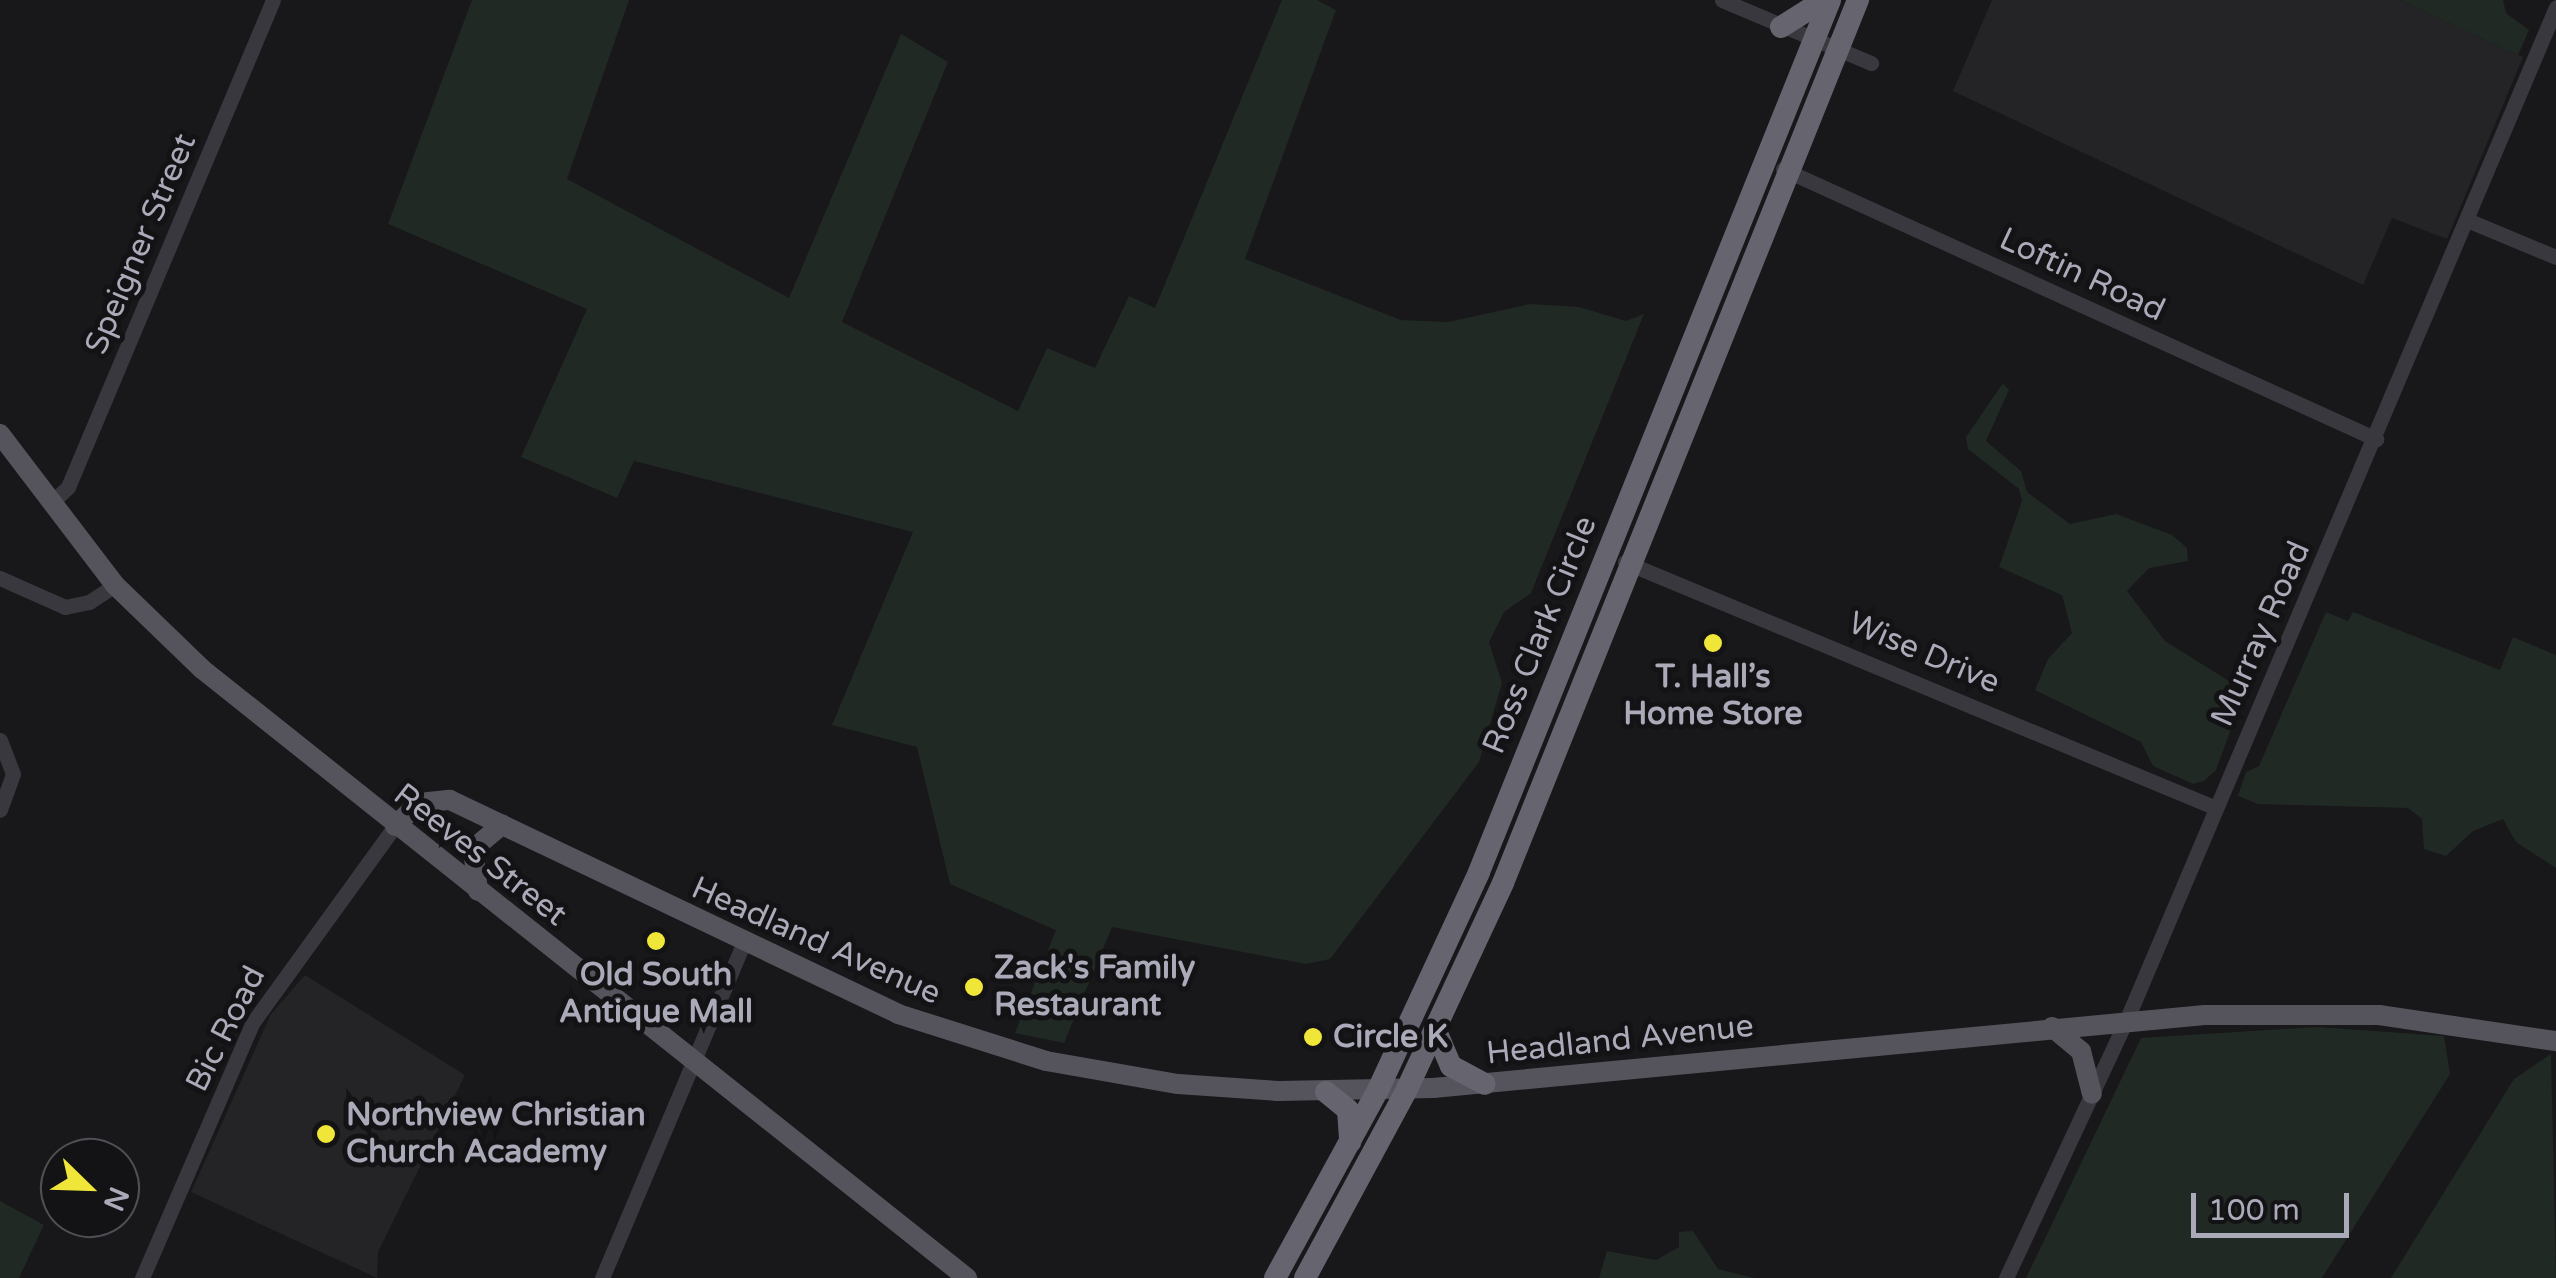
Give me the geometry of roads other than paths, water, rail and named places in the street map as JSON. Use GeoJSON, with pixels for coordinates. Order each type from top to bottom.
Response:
{"type":"FeatureCollection","features":[{"type":"Feature","properties":{"kind":"highway"},"geometry":{"type":"LineString","coordinates":[[1781,27],[1827,0]]}},
{"type":"Feature","properties":{"kind":"highway","name":"Ross Clark Circle"},"geometry":{"type":"LineString","coordinates":[[1275,1278],[1378,1090],[1494,837],[1814,41],[1827,0]]}},
{"type":"Feature","properties":{"kind":"highway","name":"Ross Clark Circle"},"geometry":{"type":"LineString","coordinates":[[1305,1278],[1436,1031],[1632,565],[1858,0]]}},
{"type":"Feature","properties":{"kind":"highway"},"geometry":{"type":"LineString","coordinates":[[1436,1031],[1451,1066],[1486,1084]]}},
{"type":"Feature","properties":{"kind":"highway"},"geometry":{"type":"LineString","coordinates":[[1326,1092],[1348,1110],[1350,1144]]}},
{"type":"Feature","properties":{"kind":"main road","name":"Reeves Street"},"geometry":{"type":"LineString","coordinates":[[0,434],[115,584],[202,669],[967,1278]]}},
{"type":"Feature","properties":{"kind":"main road","name":"Headland Avenue"},"geometry":{"type":"LineString","coordinates":[[395,826],[420,802],[442,798],[743,944],[898,1014],[1028,1057],[1178,1084],[1326,1092],[1408,1089],[2126,1021],[2340,1012],[2556,1041]]}},
{"type":"Feature","properties":{"kind":"main road"},"geometry":{"type":"LineString","coordinates":[[478,891],[474,850],[481,836],[502,825]]}},
{"type":"Feature","properties":{"kind":"main road"},"geometry":{"type":"LineString","coordinates":[[2052,1028],[2081,1051],[2092,1094]]}},
{"type":"Feature","properties":{"kind":"street","name":"Speigner Street"},"geometry":{"type":"LineString","coordinates":[[51,503],[68,488],[273,0]]}},
{"type":"Feature","properties":{"kind":"street"},"geometry":{"type":"LineString","coordinates":[[1722,0],[1872,63]]}},
{"type":"Feature","properties":{"kind":"street","name":"Murray Road"},"geometry":{"type":"LineString","coordinates":[[2006,1278],[2126,1021],[2556,8]]}},
{"type":"Feature","properties":{"kind":"street","name":"Loftin Road"},"geometry":{"type":"LineString","coordinates":[[1765,162],[2376,439]]}},
{"type":"Feature","properties":{"kind":"street"},"geometry":{"type":"LineString","coordinates":[[2467,220],[2556,257]]}},
{"type":"Feature","properties":{"kind":"street","name":"Wise Drive"},"geometry":{"type":"LineString","coordinates":[[1608,555],[2216,808]]}},
{"type":"Feature","properties":{"kind":"street"},"geometry":{"type":"LineString","coordinates":[[0,578],[65,607],[89,602],[115,584]]}},
{"type":"Feature","properties":{"kind":"street"},"geometry":{"type":"LineString","coordinates":[[0,740],[13,774],[0,810]]}},
{"type":"Feature","properties":{"kind":"street","name":"Bic Road"},"geometry":{"type":"LineString","coordinates":[[142,1278],[253,1022],[395,826]]}},
{"type":"Feature","properties":{"kind":"street"},"geometry":{"type":"LineString","coordinates":[[602,1278],[697,1065],[743,944]]}},
{"type":"Feature","properties":{"kind":"place","name":"T. Hall’s Home Store"},"geometry":{"type":"Point","coordinates":[1713,643]}},
{"type":"Feature","properties":{"kind":"place","name":"Old South Antique Mall"},"geometry":{"type":"Point","coordinates":[656,941]}},
{"type":"Feature","properties":{"kind":"place","name":"Zack's Family Restaurant"},"geometry":{"type":"Point","coordinates":[974,987]}},
{"type":"Feature","properties":{"kind":"place","name":"Circle K"},"geometry":{"type":"Point","coordinates":[1313,1037]}},
{"type":"Feature","properties":{"kind":"place","name":"Northview Christian Church Academy"},"geometry":{"type":"Point","coordinates":[326,1134]}}]}
